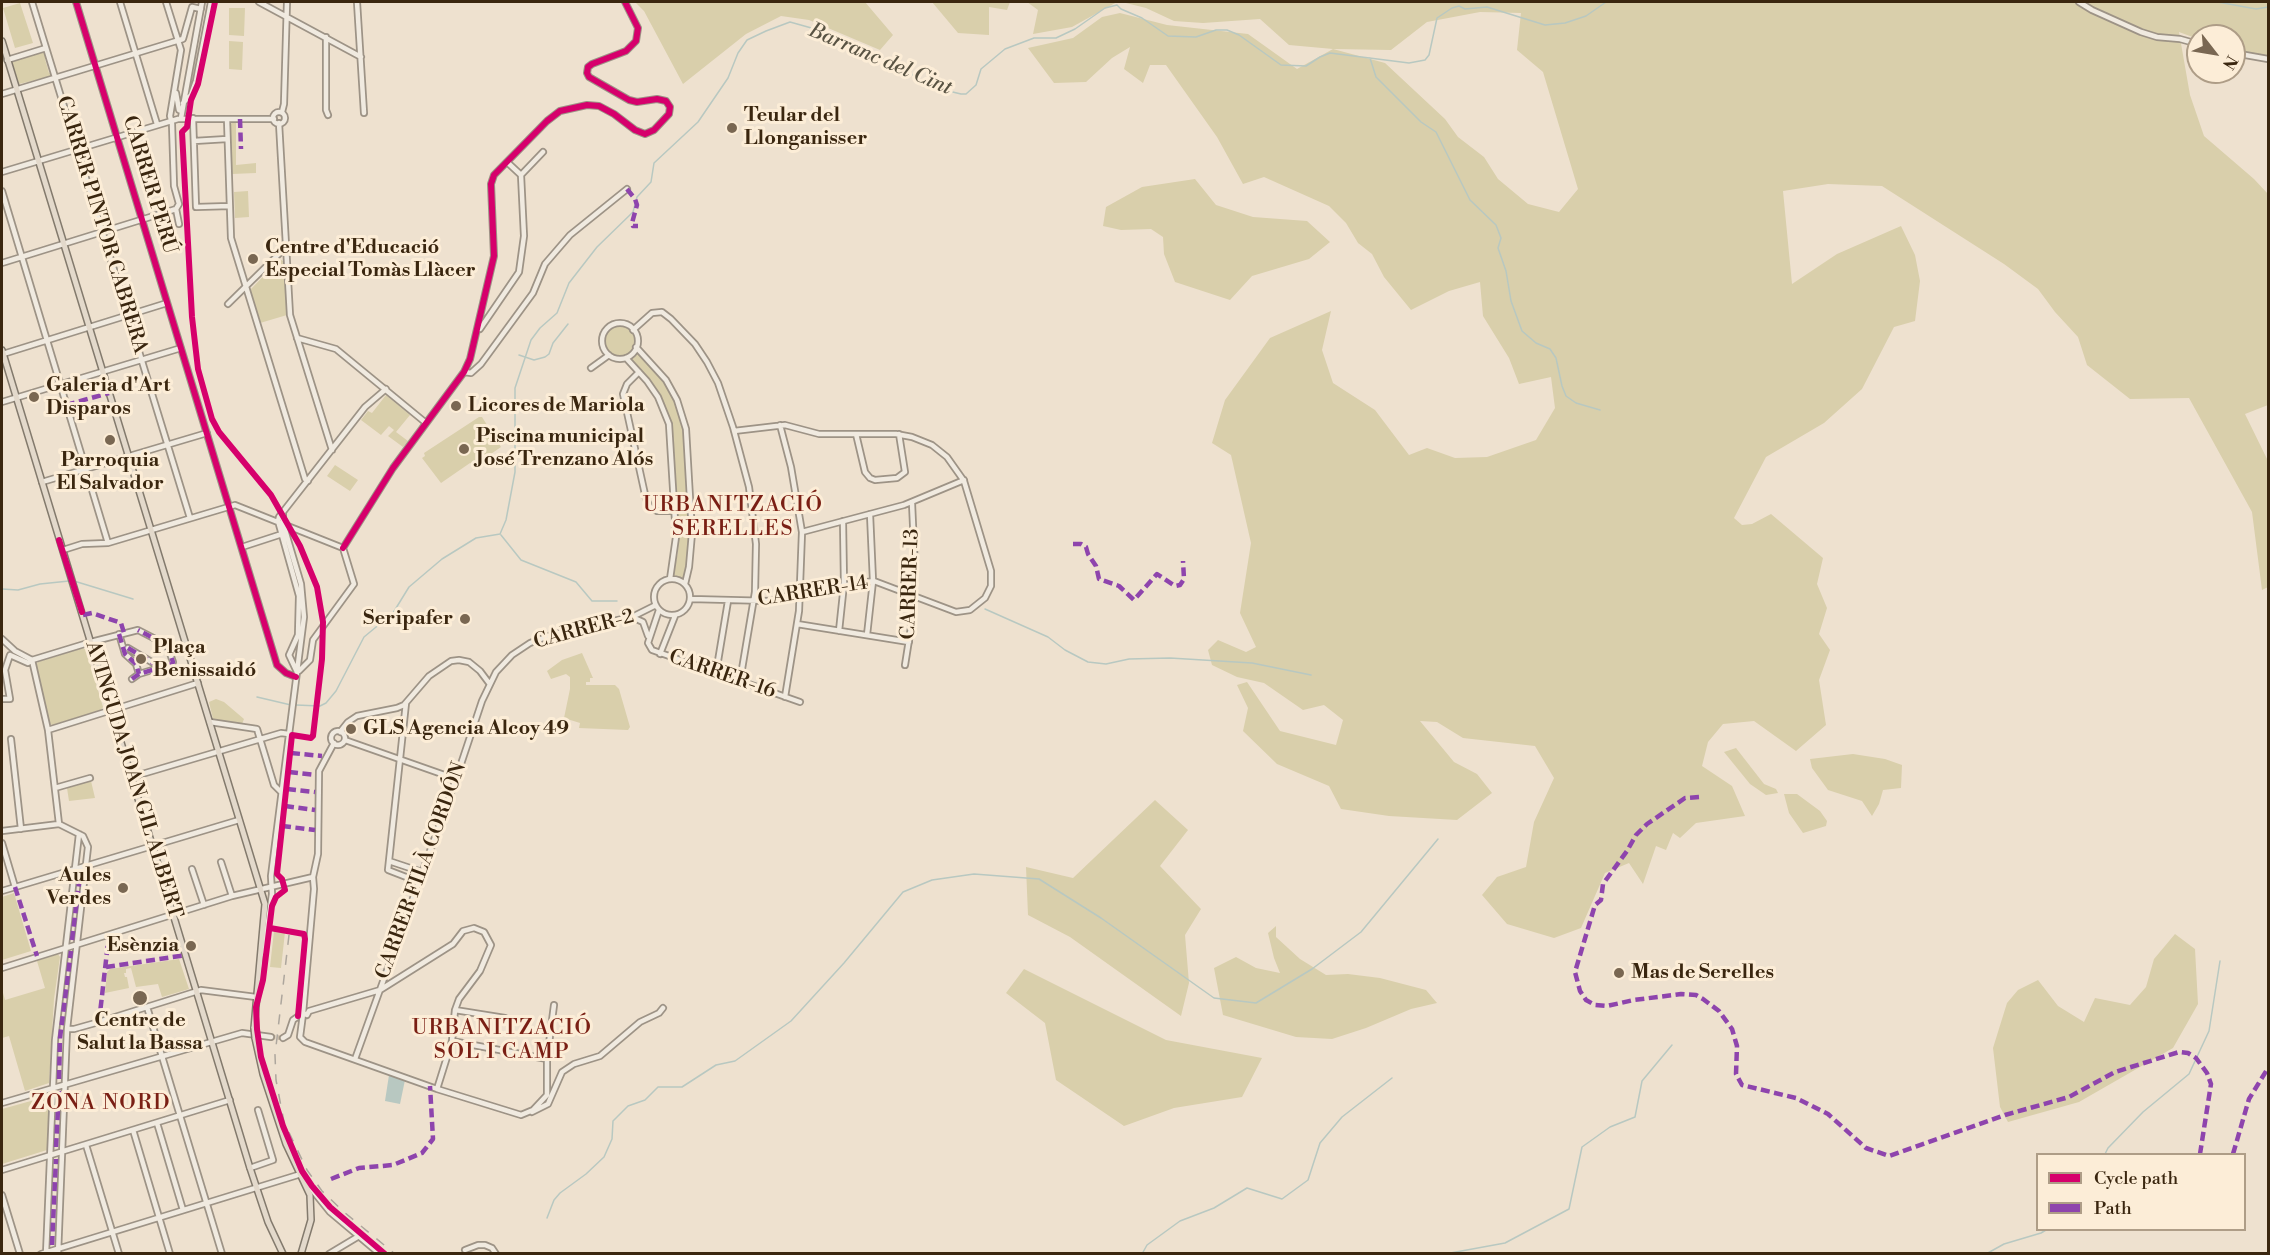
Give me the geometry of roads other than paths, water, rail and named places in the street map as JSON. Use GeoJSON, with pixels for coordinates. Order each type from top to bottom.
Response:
{"type":"FeatureCollection","features":[{"type":"Feature","properties":{"kind":"main road"},"geometry":{"type":"LineString","coordinates":[[2,40],[261,888],[266,909],[256,997],[255,1038],[270,1096],[286,1144],[310,1195],[312,1210],[300,1253]]}},
{"type":"Feature","properties":{"kind":"main road","name":"AVINGUDA JOAN GIL ALBERT"},"geometry":{"type":"LineString","coordinates":[[2,353],[250,1168],[269,1226],[284,1252]]}},
{"type":"Feature","properties":{"kind":"street","name":"CARRER PINTOR CABRERA"},"geometry":{"type":"LineString","coordinates":[[32,2],[190,518]]}},
{"type":"Feature","properties":{"kind":"street","name":"CARRER PERÚ"},"geometry":{"type":"LineString","coordinates":[[76,2],[278,665],[286,673],[297,675]]}},
{"type":"Feature","properties":{"kind":"street"},"geometry":{"type":"LineString","coordinates":[[120,2],[157,124]]}},
{"type":"Feature","properties":{"kind":"street"},"geometry":{"type":"LineString","coordinates":[[166,2],[182,50],[170,116],[174,186],[179,204],[176,209],[179,224]]}},
{"type":"Feature","properties":{"kind":"street"},"geometry":{"type":"LineString","coordinates":[[181,118],[202,2]]}},
{"type":"Feature","properties":{"kind":"street"},"geometry":{"type":"LineString","coordinates":[[183,103],[191,96],[196,81],[211,2]]}},
{"type":"Feature","properties":{"kind":"street"},"geometry":{"type":"LineString","coordinates":[[259,2],[361,57]]}},
{"type":"Feature","properties":{"kind":"street"},"geometry":{"type":"LineString","coordinates":[[279,123],[285,120],[282,112],[287,2]]}},
{"type":"Feature","properties":{"kind":"street"},"geometry":{"type":"LineString","coordinates":[[357,2],[364,113]]}},
{"type":"Feature","properties":{"kind":"street"},"geometry":{"type":"LineString","coordinates":[[297,675],[311,657],[310,649],[313,640],[354,584],[343,548],[393,468],[465,372],[476,336],[494,256],[491,182],[494,175],[558,112],[587,105],[604,108],[635,130],[645,134],[654,130],[669,114],[670,107],[666,101],[660,99],[631,101],[589,77],[587,73],[589,65],[626,51],[636,41],[638,28],[625,2]]}},
{"type":"Feature","properties":{"kind":"street"},"geometry":{"type":"LineString","coordinates":[[2079,2],[2141,32],[2157,37],[2186,41]]}},
{"type":"Feature","properties":{"kind":"street"},"geometry":{"type":"LineString","coordinates":[[2,94],[184,38],[193,4],[201,9]]}},
{"type":"Feature","properties":{"kind":"street"},"geometry":{"type":"LineString","coordinates":[[197,31],[205,32]]}},
{"type":"Feature","properties":{"kind":"street"},"geometry":{"type":"LineString","coordinates":[[326,38],[327,115]]}},
{"type":"Feature","properties":{"kind":"street"},"geometry":{"type":"LineString","coordinates":[[7,60],[46,48]]}},
{"type":"Feature","properties":{"kind":"street"},"geometry":{"type":"LineString","coordinates":[[2246,55],[2268,59]]}},
{"type":"Feature","properties":{"kind":"street"},"geometry":{"type":"LineString","coordinates":[[176,93],[179,110],[182,111]]}},
{"type":"Feature","properties":{"kind":"street"},"geometry":{"type":"LineString","coordinates":[[274,119],[276,113],[282,112]]}},
{"type":"Feature","properties":{"kind":"street"},"geometry":{"type":"LineString","coordinates":[[2,172],[181,118],[274,119],[279,123],[290,315],[332,450]]}},
{"type":"Feature","properties":{"kind":"street"},"geometry":{"type":"LineString","coordinates":[[193,118],[196,207],[230,206]]}},
{"type":"Feature","properties":{"kind":"street"},"geometry":{"type":"LineString","coordinates":[[227,119],[231,238],[302,471],[308,481]]}},
{"type":"Feature","properties":{"kind":"street"},"geometry":{"type":"LineString","coordinates":[[194,141],[227,139]]}},
{"type":"Feature","properties":{"kind":"street"},"geometry":{"type":"LineString","coordinates":[[521,175],[543,152]]}},
{"type":"Feature","properties":{"kind":"street"},"geometry":{"type":"LineString","coordinates":[[476,336],[519,270],[524,236],[521,175],[507,162]]}},
{"type":"Feature","properties":{"kind":"street"},"geometry":{"type":"LineString","coordinates":[[465,372],[471,373],[481,364],[533,293],[544,266],[570,235],[627,189]]}},
{"type":"Feature","properties":{"kind":"street"},"geometry":{"type":"LineString","coordinates":[[2,191],[108,543]]}},
{"type":"Feature","properties":{"kind":"street"},"geometry":{"type":"LineString","coordinates":[[2,262],[176,209]]}},
{"type":"Feature","properties":{"kind":"street"},"geometry":{"type":"LineString","coordinates":[[228,304],[285,248]]}},
{"type":"Feature","properties":{"kind":"street"},"geometry":{"type":"LineString","coordinates":[[2,353],[167,303]]}},
{"type":"Feature","properties":{"kind":"street"},"geometry":{"type":"LineString","coordinates":[[633,330],[651,313],[662,312],[671,319],[695,344],[707,362],[720,390],[734,431],[752,501],[756,544],[754,602],[740,681]]}},
{"type":"Feature","properties":{"kind":"street"},"geometry":{"type":"LineString","coordinates":[[624,323],[633,330],[637,337],[636,347],[626,358],[614,358],[609,355],[602,336],[608,327],[624,323]]}},
{"type":"Feature","properties":{"kind":"street"},"geometry":{"type":"LineString","coordinates":[[297,338],[336,349],[426,423]]}},
{"type":"Feature","properties":{"kind":"street"},"geometry":{"type":"LineString","coordinates":[[636,347],[666,380],[677,400],[686,429],[692,533],[685,584]]}},
{"type":"Feature","properties":{"kind":"street"},"geometry":{"type":"LineString","coordinates":[[2,402],[181,348]]}},
{"type":"Feature","properties":{"kind":"street"},"geometry":{"type":"LineString","coordinates":[[591,368],[609,355]]}},
{"type":"Feature","properties":{"kind":"street"},"geometry":{"type":"LineString","coordinates":[[626,358],[658,397],[669,424],[676,544],[670,579]]}},
{"type":"Feature","properties":{"kind":"street"},"geometry":{"type":"LineString","coordinates":[[639,372],[627,384],[623,394],[646,499],[650,507],[657,511],[675,511]]}},
{"type":"Feature","properties":{"kind":"street"},"geometry":{"type":"LineString","coordinates":[[297,675],[289,655],[298,635],[299,602],[280,522],[283,514],[365,407],[386,389]]}},
{"type":"Feature","properties":{"kind":"street"},"geometry":{"type":"LineString","coordinates":[[780,425],[792,467],[802,532],[797,624],[785,697]]}},
{"type":"Feature","properties":{"kind":"street","name":"CARRER-14"},"geometry":{"type":"LineString","coordinates":[[691,599],[770,601],[800,592],[873,581],[956,612],[975,606],[988,593],[992,579],[964,480],[955,466],[938,449],[918,439],[899,434],[819,434],[780,425],[734,431]]}},
{"type":"Feature","properties":{"kind":"street"},"geometry":{"type":"LineString","coordinates":[[42,482],[207,432]]}},
{"type":"Feature","properties":{"kind":"street"},"geometry":{"type":"LineString","coordinates":[[856,434],[865,472],[875,480],[897,478],[905,472],[899,434]]}},
{"type":"Feature","properties":{"kind":"street"},"geometry":{"type":"LineString","coordinates":[[802,532],[912,503],[964,480]]}},
{"type":"Feature","properties":{"kind":"street","name":"CARRER-13"},"geometry":{"type":"LineString","coordinates":[[905,665],[914,596],[912,503]]}},
{"type":"Feature","properties":{"kind":"street"},"geometry":{"type":"LineString","coordinates":[[63,552],[82,544],[108,543],[230,506],[280,522],[343,548]]}},
{"type":"Feature","properties":{"kind":"street"},"geometry":{"type":"LineString","coordinates":[[867,635],[873,581],[870,514]]}},
{"type":"Feature","properties":{"kind":"street"},"geometry":{"type":"LineString","coordinates":[[839,631],[844,584],[843,521]]}},
{"type":"Feature","properties":{"kind":"street"},"geometry":{"type":"LineString","coordinates":[[262,952],[273,885],[271,876],[304,612],[302,590],[280,522]]}},
{"type":"Feature","properties":{"kind":"street"},"geometry":{"type":"LineString","coordinates":[[242,547],[282,534]]}},
{"type":"Feature","properties":{"kind":"street"},"geometry":{"type":"LineString","coordinates":[[670,579],[685,584],[691,599],[686,610],[675,616],[664,614],[654,600],[656,589],[670,579]]}},
{"type":"Feature","properties":{"kind":"street"},"geometry":{"type":"LineString","coordinates":[[716,673],[728,601]]}},
{"type":"Feature","properties":{"kind":"street"},"geometry":{"type":"LineString","coordinates":[[648,641],[658,608]]}},
{"type":"Feature","properties":{"kind":"street","name":"CARRER-2"},"geometry":{"type":"LineString","coordinates":[[489,682],[503,664],[530,643],[554,634],[632,617],[658,608]]}},
{"type":"Feature","properties":{"kind":"street"},"geometry":{"type":"LineString","coordinates":[[660,654],[675,616]]}},
{"type":"Feature","properties":{"kind":"street","name":"CARRER-16"},"geometry":{"type":"LineString","coordinates":[[632,617],[643,622],[652,650],[800,702]]}},
{"type":"Feature","properties":{"kind":"street"},"geometry":{"type":"LineString","coordinates":[[797,624],[909,642]]}},
{"type":"Feature","properties":{"kind":"street"},"geometry":{"type":"LineString","coordinates":[[3,699],[10,699],[5,673],[8,657],[12,656],[27,663],[91,642],[138,630],[167,645],[173,662],[139,674],[132,679]]}},
{"type":"Feature","properties":{"kind":"street"},"geometry":{"type":"LineString","coordinates":[[119,634],[125,654],[136,664],[139,674]]}},
{"type":"Feature","properties":{"kind":"street"},"geometry":{"type":"LineString","coordinates":[[2,639],[15,651],[32,660],[48,730],[59,824]]}},
{"type":"Feature","properties":{"kind":"street"},"geometry":{"type":"LineString","coordinates":[[302,641],[310,649]]}},
{"type":"Feature","properties":{"kind":"street"},"geometry":{"type":"LineString","coordinates":[[292,646],[302,641]]}},
{"type":"Feature","properties":{"kind":"street"},"geometry":{"type":"LineString","coordinates":[[128,648],[160,667]]}},
{"type":"Feature","properties":{"kind":"street"},"geometry":{"type":"LineString","coordinates":[[291,660],[299,664],[306,664]]}},
{"type":"Feature","properties":{"kind":"street"},"geometry":{"type":"LineString","coordinates":[[489,682],[471,663],[454,660],[432,673],[406,703],[397,708],[357,716],[340,732],[332,736],[334,743],[319,771],[318,854],[313,877],[305,1012],[300,1037],[305,1042],[437,1089],[521,1115],[537,1111],[548,1104],[562,1072],[574,1064],[600,1056],[640,1022],[659,1013],[663,1008]]}},
{"type":"Feature","properties":{"kind":"street","name":"CARRER FILÀ CORDÓN"},"geometry":{"type":"LineString","coordinates":[[355,1059],[489,682]]}},
{"type":"Feature","properties":{"kind":"street"},"geometry":{"type":"LineString","coordinates":[[48,730],[198,683]]}},
{"type":"Feature","properties":{"kind":"street"},"geometry":{"type":"LineString","coordinates":[[406,703],[388,868],[389,871],[419,882]]}},
{"type":"Feature","properties":{"kind":"street"},"geometry":{"type":"LineString","coordinates":[[210,722],[257,729],[274,785],[281,792]]}},
{"type":"Feature","properties":{"kind":"street"},"geometry":{"type":"LineString","coordinates":[[340,732],[344,734],[345,740]]}},
{"type":"Feature","properties":{"kind":"street"},"geometry":{"type":"LineString","coordinates":[[132,777],[281,734],[288,734]]}},
{"type":"Feature","properties":{"kind":"street"},"geometry":{"type":"LineString","coordinates":[[11,739],[21,829]]}},
{"type":"Feature","properties":{"kind":"street"},"geometry":{"type":"LineString","coordinates":[[345,740],[456,779]]}},
{"type":"Feature","properties":{"kind":"street"},"geometry":{"type":"LineString","coordinates":[[334,743],[340,745],[345,740]]}},
{"type":"Feature","properties":{"kind":"street"},"geometry":{"type":"LineString","coordinates":[[55,788],[90,778]]}},
{"type":"Feature","properties":{"kind":"street"},"geometry":{"type":"LineString","coordinates":[[2,891],[239,820]]}},
{"type":"Feature","properties":{"kind":"street"},"geometry":{"type":"LineString","coordinates":[[2,831],[59,824],[79,834],[87,844],[87,866],[68,1029],[58,1251]]}},
{"type":"Feature","properties":{"kind":"street"},"geometry":{"type":"LineString","coordinates":[[79,834],[55,1040],[44,1253],[58,1251],[159,1217],[301,1174]]}},
{"type":"Feature","properties":{"kind":"street"},"geometry":{"type":"LineString","coordinates":[[2,843],[15,887]]}},
{"type":"Feature","properties":{"kind":"street"},"geometry":{"type":"LineString","coordinates":[[389,861],[422,872]]}},
{"type":"Feature","properties":{"kind":"street"},"geometry":{"type":"LineString","coordinates":[[221,862],[232,896]]}},
{"type":"Feature","properties":{"kind":"street"},"geometry":{"type":"LineString","coordinates":[[192,868],[204,905]]}},
{"type":"Feature","properties":{"kind":"street"},"geometry":{"type":"LineString","coordinates":[[2,968],[232,896],[313,877]]}},
{"type":"Feature","properties":{"kind":"street"},"geometry":{"type":"LineString","coordinates":[[283,1038],[287,1036],[293,1020],[305,1012],[380,990],[453,944],[463,931],[474,928],[484,932],[491,945],[480,971],[459,999],[455,1010],[452,1041],[437,1089]]}},
{"type":"Feature","properties":{"kind":"street"},"geometry":{"type":"LineString","coordinates":[[68,1029],[205,990],[256,997]]}},
{"type":"Feature","properties":{"kind":"street"},"geometry":{"type":"LineString","coordinates":[[521,1115],[533,1110],[547,1095],[547,1059],[554,1005]]}},
{"type":"Feature","properties":{"kind":"street"},"geometry":{"type":"LineString","coordinates":[[147,1007],[222,1254]]}},
{"type":"Feature","properties":{"kind":"street"},"geometry":{"type":"LineString","coordinates":[[455,1010],[505,1018]]}},
{"type":"Feature","properties":{"kind":"street"},"geometry":{"type":"LineString","coordinates":[[2,1103],[242,1033],[271,1037]]}},
{"type":"Feature","properties":{"kind":"street"},"geometry":{"type":"LineString","coordinates":[[452,1041],[547,1059]]}},
{"type":"Feature","properties":{"kind":"street"},"geometry":{"type":"LineString","coordinates":[[2,1170],[230,1100]]}},
{"type":"Feature","properties":{"kind":"street"},"geometry":{"type":"LineString","coordinates":[[250,1168],[273,1160],[258,1110]]}},
{"type":"Feature","properties":{"kind":"street"},"geometry":{"type":"LineString","coordinates":[[157,1123],[183,1210]]}},
{"type":"Feature","properties":{"kind":"street"},"geometry":{"type":"LineString","coordinates":[[133,1130],[170,1254]]}},
{"type":"Feature","properties":{"kind":"street"},"geometry":{"type":"LineString","coordinates":[[86,1145],[119,1254]]}},
{"type":"Feature","properties":{"kind":"street"},"geometry":{"type":"LineString","coordinates":[[305,1181],[330,1212],[380,1254]]}},
{"type":"Feature","properties":{"kind":"street"},"geometry":{"type":"LineString","coordinates":[[2,1195],[20,1254]]}},
{"type":"Feature","properties":{"kind":"street"},"geometry":{"type":"LineString","coordinates":[[329,1254],[359,1236]]}},
{"type":"Feature","properties":{"kind":"street"},"geometry":{"type":"LineString","coordinates":[[465,1250],[485,1245],[492,1248],[496,1254]]}},
{"type":"Feature","properties":{"kind":"waterway","name":"Barranc del Cint"},"geometry":{"type":"LineString","coordinates":[[500,534],[506,520],[515,472],[515,388],[531,340],[540,328],[557,313],[569,283],[597,247],[633,212],[637,197],[651,182],[654,163],[698,122],[728,78],[738,53],[747,40],[790,22],[815,29],[895,64],[932,87],[966,94],[976,85],[981,69],[1005,49],[1034,38],[1056,38],[1075,29],[1105,8],[1117,5],[1142,18],[1168,36],[1196,37],[1216,30],[1227,30],[1239,35],[1281,65],[1306,66],[1330,53],[1409,63],[1425,60],[1429,55],[1437,18],[1459,6],[1465,9],[1487,7],[1545,25],[1565,23],[1586,16],[1606,2]]}},
{"type":"Feature","properties":{"kind":"waterway"},"geometry":{"type":"LineString","coordinates":[[2218,2],[2256,9],[2268,7]]}},
{"type":"Feature","properties":{"kind":"waterway"},"geometry":{"type":"LineString","coordinates":[[1370,58],[1376,77],[1421,122],[1436,132],[1470,200],[1496,225],[1501,238],[1498,248],[1506,271],[1511,301],[1522,331],[1536,343],[1550,349],[1556,358],[1566,396],[1576,403],[1600,410]]}},
{"type":"Feature","properties":{"kind":"waterway"},"geometry":{"type":"LineString","coordinates":[[519,355],[534,360],[545,357],[568,324]]}},
{"type":"Feature","properties":{"kind":"waterway"},"geometry":{"type":"LineString","coordinates":[[296,705],[320,706],[326,703],[336,691],[364,637],[393,613],[409,587],[442,559],[476,538],[500,534]]}},
{"type":"Feature","properties":{"kind":"waterway"},"geometry":{"type":"LineString","coordinates":[[501,535],[521,560],[576,582],[592,601],[617,601]]}},
{"type":"Feature","properties":{"kind":"waterway"},"geometry":{"type":"LineString","coordinates":[[2,589],[18,590],[40,584],[69,581]]}},
{"type":"Feature","properties":{"kind":"waterway"},"geometry":{"type":"LineString","coordinates":[[74,581],[133,599]]}},
{"type":"Feature","properties":{"kind":"waterway"},"geometry":{"type":"LineString","coordinates":[[985,609],[1048,637],[1065,650],[1088,662],[1106,664],[1129,659],[1170,658],[1252,663],[1311,675]]}},
{"type":"Feature","properties":{"kind":"waterway"},"geometry":{"type":"LineString","coordinates":[[257,697],[291,705]]}},
{"type":"Feature","properties":{"kind":"waterway"},"geometry":{"type":"LineString","coordinates":[[547,1218],[554,1200],[560,1193],[604,1157],[612,1139],[613,1121],[628,1106],[645,1100],[658,1087],[682,1087],[716,1065],[735,1061],[791,1021],[844,963],[903,892],[932,880],[974,874],[1039,879],[1101,918],[1214,998],[1256,1003],[1312,969],[1361,932],[1438,839]]}},
{"type":"Feature","properties":{"kind":"waterway"},"geometry":{"type":"LineString","coordinates":[[2106,1153],[2143,1112],[2189,1074],[2209,1031],[2220,961]]}},
{"type":"Feature","properties":{"kind":"waterway"},"geometry":{"type":"LineString","coordinates":[[1445,1254],[1505,1243],[1569,1209],[1582,1147],[1610,1127],[1635,1117],[1642,1081],[1672,1045]]}},
{"type":"Feature","properties":{"kind":"waterway"},"geometry":{"type":"LineString","coordinates":[[1142,1254],[1147,1245],[1180,1221],[1214,1208],[1247,1188],[1282,1199],[1308,1180],[1320,1143],[1342,1117],[1392,1078]]}},
{"type":"Feature","properties":{"kind":"waterway"},"geometry":{"type":"LineString","coordinates":[[1986,1254],[2004,1244],[2044,1231]]}},
{"type":"Feature","properties":{"kind":"tunnel"},"geometry":{"type":"LineString","coordinates":[[271,1037],[283,1038]]}},
{"type":"Feature","properties":{"kind":"railway"},"geometry":{"type":"LineString","coordinates":[[289,935],[275,1055],[276,1080],[284,1122],[307,1170],[322,1191],[395,1254]]}},
{"type":"Feature","properties":{"kind":"place","name":"Teular del Llonganisser"},"geometry":{"type":"Point","coordinates":[732,128]}},
{"type":"Feature","properties":{"kind":"place","name":"Centre d'Educació Especial Tomàs Llàcer"},"geometry":{"type":"Point","coordinates":[253,259]}},
{"type":"Feature","properties":{"kind":"place","name":"Galeria d'Art Disparos"},"geometry":{"type":"Point","coordinates":[34,397]}},
{"type":"Feature","properties":{"kind":"place","name":"Licores de Mariola"},"geometry":{"type":"Point","coordinates":[456,406]}},
{"type":"Feature","properties":{"kind":"place","name":"Parroquia El Salvador"},"geometry":{"type":"Point","coordinates":[110,440]}},
{"type":"Feature","properties":{"kind":"place","name":"Piscina municipal José Trenzano Alós"},"geometry":{"type":"Point","coordinates":[464,449]}},
{"type":"Feature","properties":{"kind":"place","name":"Seripafer"},"geometry":{"type":"Point","coordinates":[465,619]}},
{"type":"Feature","properties":{"kind":"place","name":"Plaça Benissaidó"},"geometry":{"type":"Point","coordinates":[141,659]}},
{"type":"Feature","properties":{"kind":"place","name":"GLS Agencia Alcoy 49"},"geometry":{"type":"Point","coordinates":[351,729]}},
{"type":"Feature","properties":{"kind":"place","name":"Aules Verdes"},"geometry":{"type":"Point","coordinates":[123,888]}},
{"type":"Feature","properties":{"kind":"place","name":"Esènzia"},"geometry":{"type":"Point","coordinates":[191,946]}},
{"type":"Feature","properties":{"kind":"place","name":"Mas de Serelles"},"geometry":{"type":"Point","coordinates":[1619,973]}},
{"type":"Feature","properties":{"kind":"place","name":"Centre de Salut la Bassa"},"geometry":{"type":"Point","coordinates":[140,998]}},
{"type":"Feature","properties":{"kind":"district","name":"URBANITZACIÓ SERELLES"},"geometry":{"type":"Point","coordinates":[733,518]}},
{"type":"Feature","properties":{"kind":"district","name":"URBANITZACIÓ SOL I CAMP"},"geometry":{"type":"Point","coordinates":[502,1041]}},
{"type":"Feature","properties":{"kind":"district","name":"ZONA NORD"},"geometry":{"type":"Point","coordinates":[101,1104]}}]}
